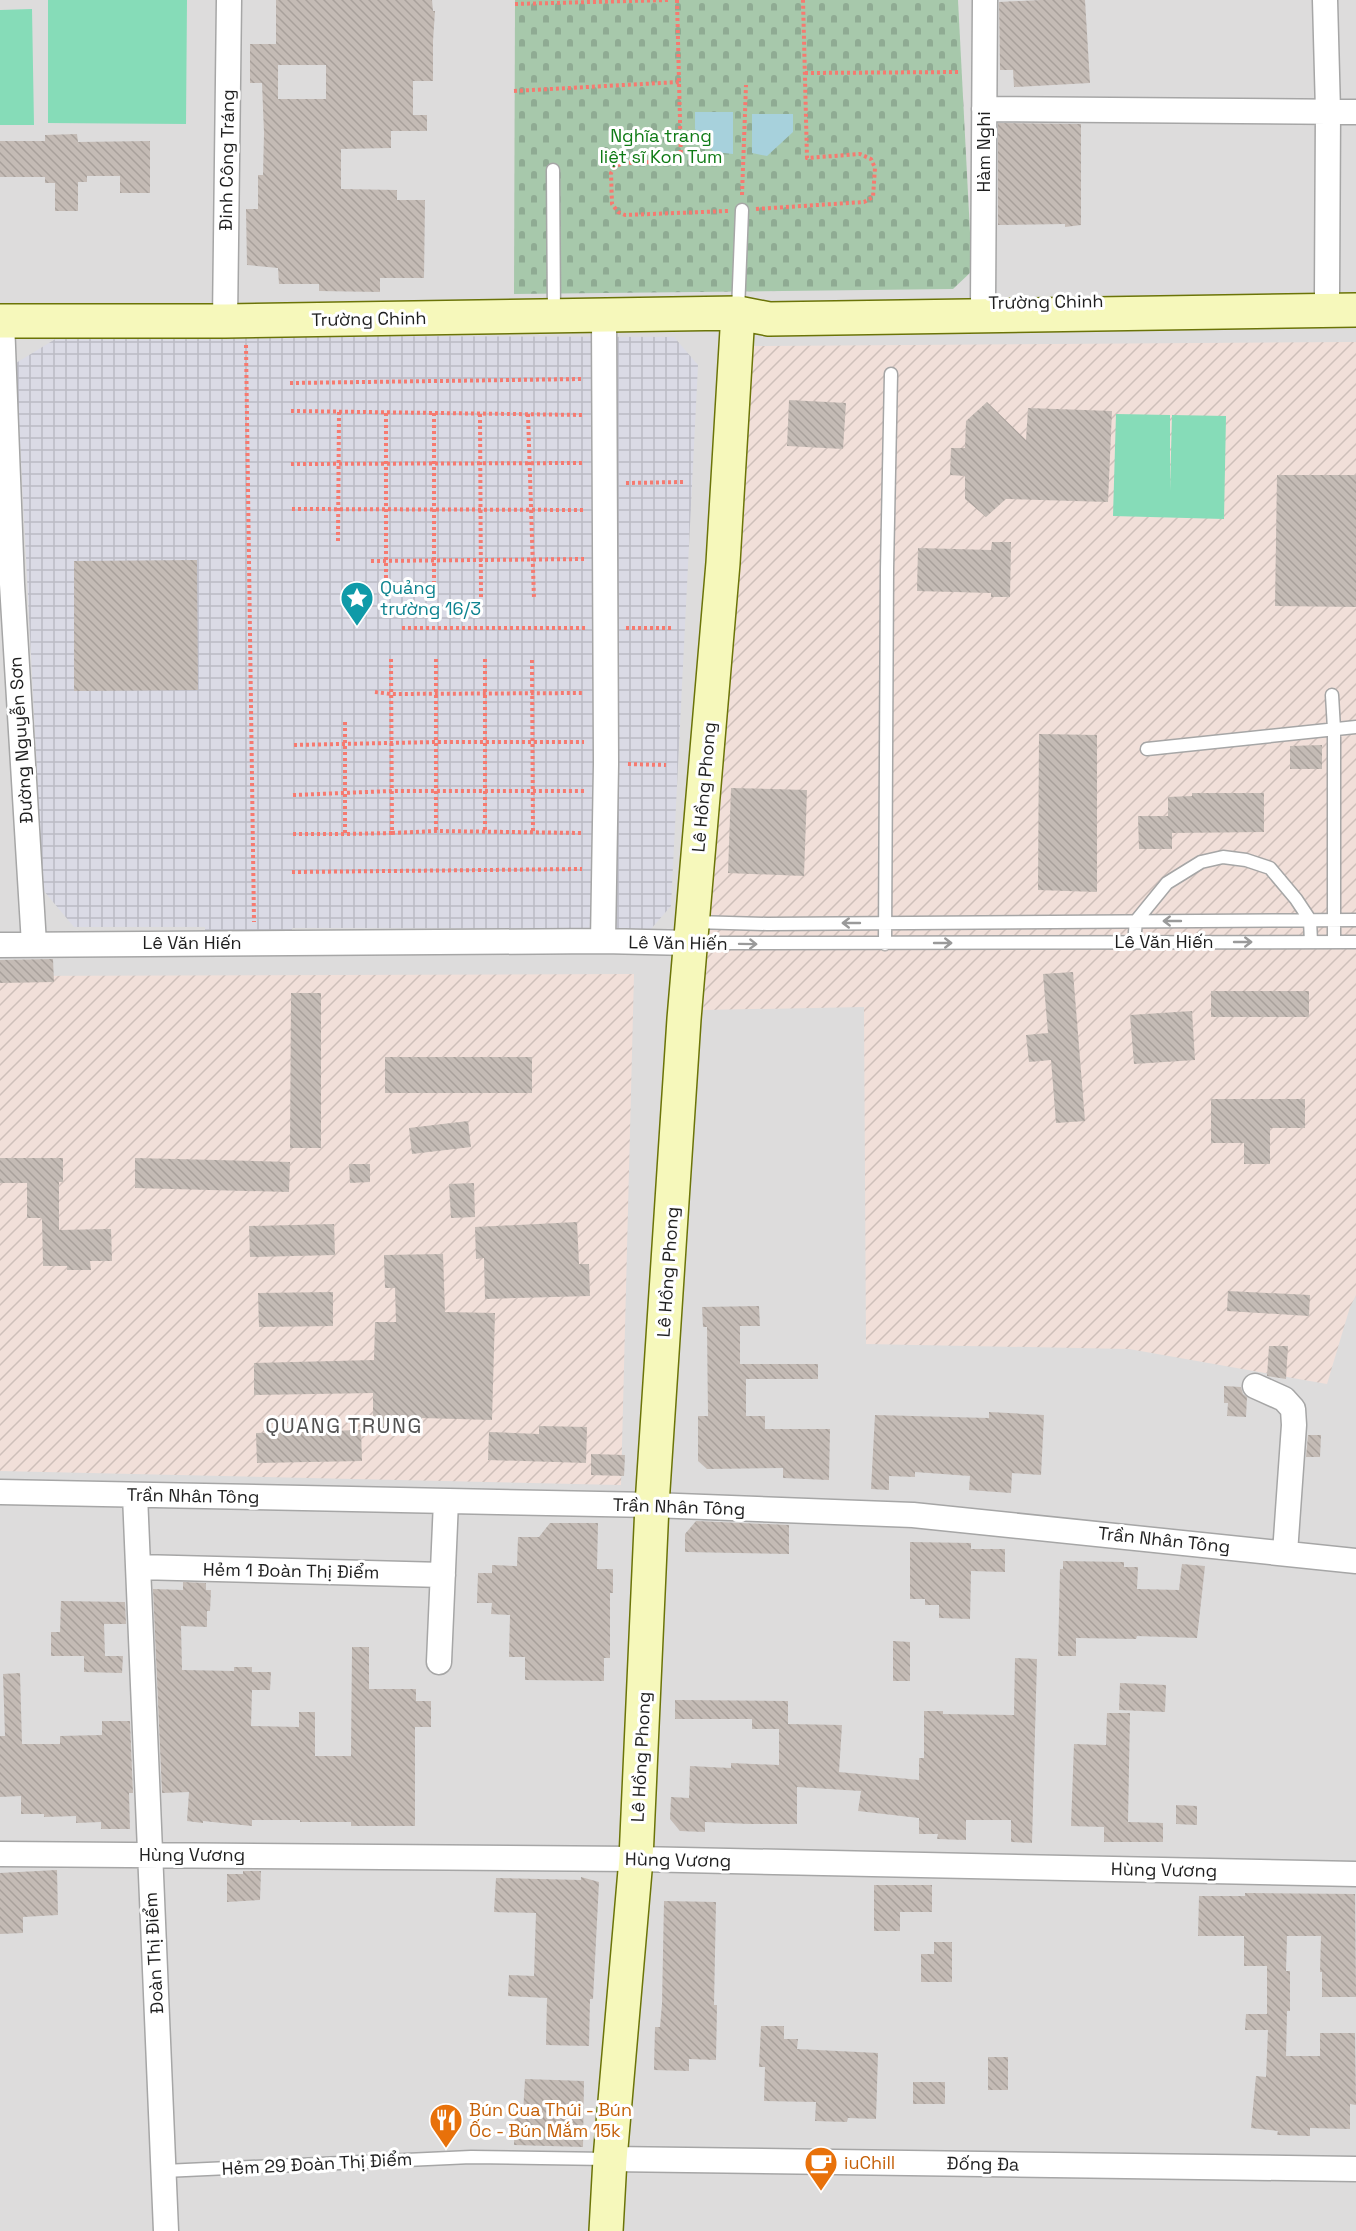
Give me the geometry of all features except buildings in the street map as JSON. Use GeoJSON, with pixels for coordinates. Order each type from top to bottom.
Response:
{"type":"FeatureCollection","features":[{"type":"Feature","properties":{"kind":"street","name":"Đinh Công Tráng"},"geometry":{"type":"LineString","coordinates":[[229,0],[235,320]]}},
{"type":"Feature","properties":{"kind":"street","name":"Hàm Nghi"},"geometry":{"type":"LineString","coordinates":[[983,303],[985,0]]}},
{"type":"Feature","properties":{"kind":"street"},"geometry":{"type":"LineString","coordinates":[[1325,0],[1328,111],[1341,296]]}},
{"type":"Feature","properties":{"kind":"street"},"geometry":{"type":"LineString","coordinates":[[984,109],[1356,112]]}},
{"type":"Feature","properties":{"kind":"street","name":"Trường Chinh"},"geometry":{"type":"LineString","coordinates":[[738,313],[769,303],[888,306],[1341,296]]}},
{"type":"Feature","properties":{"kind":"street","name":"Trường Chinh"},"geometry":{"type":"LineString","coordinates":[[1,321],[738,313],[769,320],[1356,310]]}},
{"type":"Feature","properties":{"kind":"street","name":"Lê Hồng Phong"},"geometry":{"type":"LineString","coordinates":[[606,2231],[610,2159],[636,1859],[652,1505],[691,933],[723,563],[738,313]]}},
{"type":"Feature","properties":{"kind":"street"},"geometry":{"type":"LineString","coordinates":[[603,941],[606,791],[604,316]]}},
{"type":"Feature","properties":{"kind":"street","name":"Đường Nguyễn Sơn"},"geometry":{"type":"LineString","coordinates":[[1,321],[6,585],[34,944]]}},
{"type":"Feature","properties":{"kind":"street","name":"Lê Văn Hiến"},"geometry":{"type":"LineString","coordinates":[[0,945],[603,941],[691,933]]}},
{"type":"Feature","properties":{"kind":"street"},"geometry":{"type":"LineString","coordinates":[[1255,1386],[1284,1400],[1293,1409],[1294,1425],[1285,1553]]}},
{"type":"Feature","properties":{"kind":"street","name":"Trần Nhân Tông"},"geometry":{"type":"LineString","coordinates":[[0,1492],[652,1505],[936,1517],[1356,1561]]}},
{"type":"Feature","properties":{"kind":"street","name":"Đoàn Thị Điểm"},"geometry":{"type":"LineString","coordinates":[[135,1495],[166,2231]]}},
{"type":"Feature","properties":{"kind":"street"},"geometry":{"type":"LineString","coordinates":[[439,1662],[446,1501]]}},
{"type":"Feature","properties":{"kind":"street","name":"Hẻm 1 Đoàn Thị Điểm"},"geometry":{"type":"LineString","coordinates":[[138,1567],[442,1575]]}},
{"type":"Feature","properties":{"kind":"street","name":"Hùng Vương"},"geometry":{"type":"LineString","coordinates":[[0,1854],[636,1859],[1356,1874]]}},
{"type":"Feature","properties":{"kind":"street","name":"Đống Đa"},"geometry":{"type":"LineString","coordinates":[[610,2159],[1356,2169]]}},
{"type":"Feature","properties":{"kind":"lane"},"geometry":{"type":"LineString","coordinates":[[553,170],[554,316]]}},
{"type":"Feature","properties":{"kind":"lane"},"geometry":{"type":"LineString","coordinates":[[738,313],[742,210]]}},
{"type":"Feature","properties":{"kind":"lane"},"geometry":{"type":"LineString","coordinates":[[885,944],[887,581],[891,374]]}},
{"type":"Feature","properties":{"kind":"lane"},"geometry":{"type":"LineString","coordinates":[[1332,695],[1334,942]]}},
{"type":"Feature","properties":{"kind":"lane"},"geometry":{"type":"LineString","coordinates":[[1147,749],[1356,727]]}},
{"type":"Feature","properties":{"kind":"lane"},"geometry":{"type":"LineString","coordinates":[[1134,943],[1136,921],[1167,884],[1201,862],[1223,857],[1246,860],[1270,868],[1310,920],[1311,942]]}},
{"type":"Feature","properties":{"kind":"lane","name":"Lê Văn Hiến"},"geometry":{"type":"LineString","coordinates":[[691,933],[885,923],[1356,920]]}},
{"type":"Feature","properties":{"kind":"lane","name":"Lê Văn Hiến"},"geometry":{"type":"LineString","coordinates":[[691,933],[885,944],[1356,942]]}},
{"type":"Feature","properties":{"kind":"lane","name":"Hẻm 29 Đoàn Thị Điểm"},"geometry":{"type":"LineString","coordinates":[[164,2171],[471,2157],[610,2159]]}},
{"type":"Feature","properties":{"kind":"path"},"geometry":{"type":"LineString","coordinates":[[514,4],[668,0]]}},
{"type":"Feature","properties":{"kind":"path"},"geometry":{"type":"LineString","coordinates":[[677,0],[681,161],[622,163],[615,167],[611,173],[612,204],[618,212],[625,215],[864,202],[873,197],[875,168],[871,159],[860,154],[807,158],[803,0]]}},
{"type":"Feature","properties":{"kind":"path"},"geometry":{"type":"LineString","coordinates":[[805,73],[961,72]]}},
{"type":"Feature","properties":{"kind":"path"},"geometry":{"type":"LineString","coordinates":[[514,91],[679,82]]}},
{"type":"Feature","properties":{"kind":"path"},"geometry":{"type":"LineString","coordinates":[[742,210],[746,85]]}},
{"type":"Feature","properties":{"kind":"path"},"geometry":{"type":"LineString","coordinates":[[235,320],[254,943]]}},
{"type":"Feature","properties":{"kind":"path"},"geometry":{"type":"LineString","coordinates":[[290,383],[603,379]]}},
{"type":"Feature","properties":{"kind":"path"},"geometry":{"type":"LineString","coordinates":[[291,411],[603,415]]}},
{"type":"Feature","properties":{"kind":"path"},"geometry":{"type":"LineString","coordinates":[[338,541],[339,412]]}},
{"type":"Feature","properties":{"kind":"path"},"geometry":{"type":"LineString","coordinates":[[386,413],[386,586]]}},
{"type":"Feature","properties":{"kind":"path"},"geometry":{"type":"LineString","coordinates":[[434,413],[434,598]]}},
{"type":"Feature","properties":{"kind":"path"},"geometry":{"type":"LineString","coordinates":[[480,414],[481,598]]}},
{"type":"Feature","properties":{"kind":"path"},"geometry":{"type":"LineString","coordinates":[[528,414],[534,599]]}},
{"type":"Feature","properties":{"kind":"path"},"geometry":{"type":"LineString","coordinates":[[291,464],[531,463],[683,482]]}},
{"type":"Feature","properties":{"kind":"path"},"geometry":{"type":"LineString","coordinates":[[292,509],[604,510]]}},
{"type":"Feature","properties":{"kind":"path"},"geometry":{"type":"LineString","coordinates":[[371,561],[605,559]]}},
{"type":"Feature","properties":{"kind":"path"},"geometry":{"type":"LineString","coordinates":[[402,628],[673,628]]}},
{"type":"Feature","properties":{"kind":"path"},"geometry":{"type":"LineString","coordinates":[[391,659],[392,833]]}},
{"type":"Feature","properties":{"kind":"path"},"geometry":{"type":"LineString","coordinates":[[436,659],[436,831]]}},
{"type":"Feature","properties":{"kind":"path"},"geometry":{"type":"LineString","coordinates":[[485,659],[485,832]]}},
{"type":"Feature","properties":{"kind":"path"},"geometry":{"type":"LineString","coordinates":[[532,660],[533,833]]}},
{"type":"Feature","properties":{"kind":"path"},"geometry":{"type":"LineString","coordinates":[[375,692],[436,695],[606,693]]}},
{"type":"Feature","properties":{"kind":"path"},"geometry":{"type":"LineString","coordinates":[[345,722],[345,834]]}},
{"type":"Feature","properties":{"kind":"path"},"geometry":{"type":"LineString","coordinates":[[294,745],[533,742],[666,765]]}},
{"type":"Feature","properties":{"kind":"path"},"geometry":{"type":"LineString","coordinates":[[293,795],[392,791],[606,791]]}},
{"type":"Feature","properties":{"kind":"path"},"geometry":{"type":"LineString","coordinates":[[293,834],[436,831],[605,833]]}},
{"type":"Feature","properties":{"kind":"path"},"geometry":{"type":"LineString","coordinates":[[292,872],[604,868]]}},
{"type":"Feature","properties":{"kind":"shaded area"},"geometry":{"type":"Polygon","coordinates":[[[0,0],[1356,0],[1356,2231],[0,2231],[0,0]]]}},
{"type":"Feature","properties":{"kind":"shaded area","name":"Quảng trường 16/3"},"geometry":{"type":"Polygon","coordinates":[[[62,335],[674,337],[698,365],[671,906],[651,929],[292,928],[291,942],[205,943],[205,927],[74,927],[43,890],[16,363],[62,335]]]}},
{"type":"Feature","properties":{"kind":"shaded area"},"geometry":{"type":"Polygon","coordinates":[[[1356,342],[1356,1295],[1350,1307],[1327,1384],[1129,1349],[866,1344],[864,1007],[703,1010],[753,346],[1356,342]]]}},
{"type":"Feature","properties":{"kind":"shaded area"},"geometry":{"type":"Polygon","coordinates":[[[634,974],[621,1485],[0,1471],[0,976],[634,974]]]}},
{"type":"Feature","properties":{"kind":"green space"},"geometry":{"type":"Polygon","coordinates":[[[48,0],[187,0],[186,124],[48,123],[48,0]]]}},
{"type":"Feature","properties":{"kind":"green space","name":"Nghĩa trang liệt sĩ Kon Tum"},"geometry":{"type":"Polygon","coordinates":[[[515,0],[958,0],[972,271],[953,289],[514,294],[515,0]]]}},
{"type":"Feature","properties":{"kind":"green space"},"geometry":{"type":"Polygon","coordinates":[[[32,9],[34,125],[0,125],[0,10],[32,9]]]}},
{"type":"Feature","properties":{"kind":"green space"},"geometry":{"type":"Polygon","coordinates":[[[1116,414],[1170,415],[1170,491],[1172,415],[1226,416],[1224,519],[1113,516],[1116,414]]]}},
{"type":"Feature","properties":{"kind":"water"},"geometry":{"type":"Polygon","coordinates":[[[695,112],[733,112],[733,154],[714,152],[695,129],[695,112]]]}},
{"type":"Feature","properties":{"kind":"water"},"geometry":{"type":"Polygon","coordinates":[[[752,114],[793,114],[793,132],[767,156],[752,153],[752,114]]]}},
{"type":"Feature","properties":{"kind":"place","name":"Quảng trường 16/3"},"geometry":{"type":"Point","coordinates":[357,627]}},
{"type":"Feature","properties":{"kind":"place","name":"Bún Cua Thúi - Bún Ốc - Bún Mắm 15k"},"geometry":{"type":"Point","coordinates":[446,2149]}},
{"type":"Feature","properties":{"kind":"place","name":"iuChill"},"geometry":{"type":"Point","coordinates":[821,2192]}},
{"type":"Feature","properties":{"kind":"district","name":"QUANG TRUNG"},"geometry":{"type":"Point","coordinates":[344,1426]}}]}
